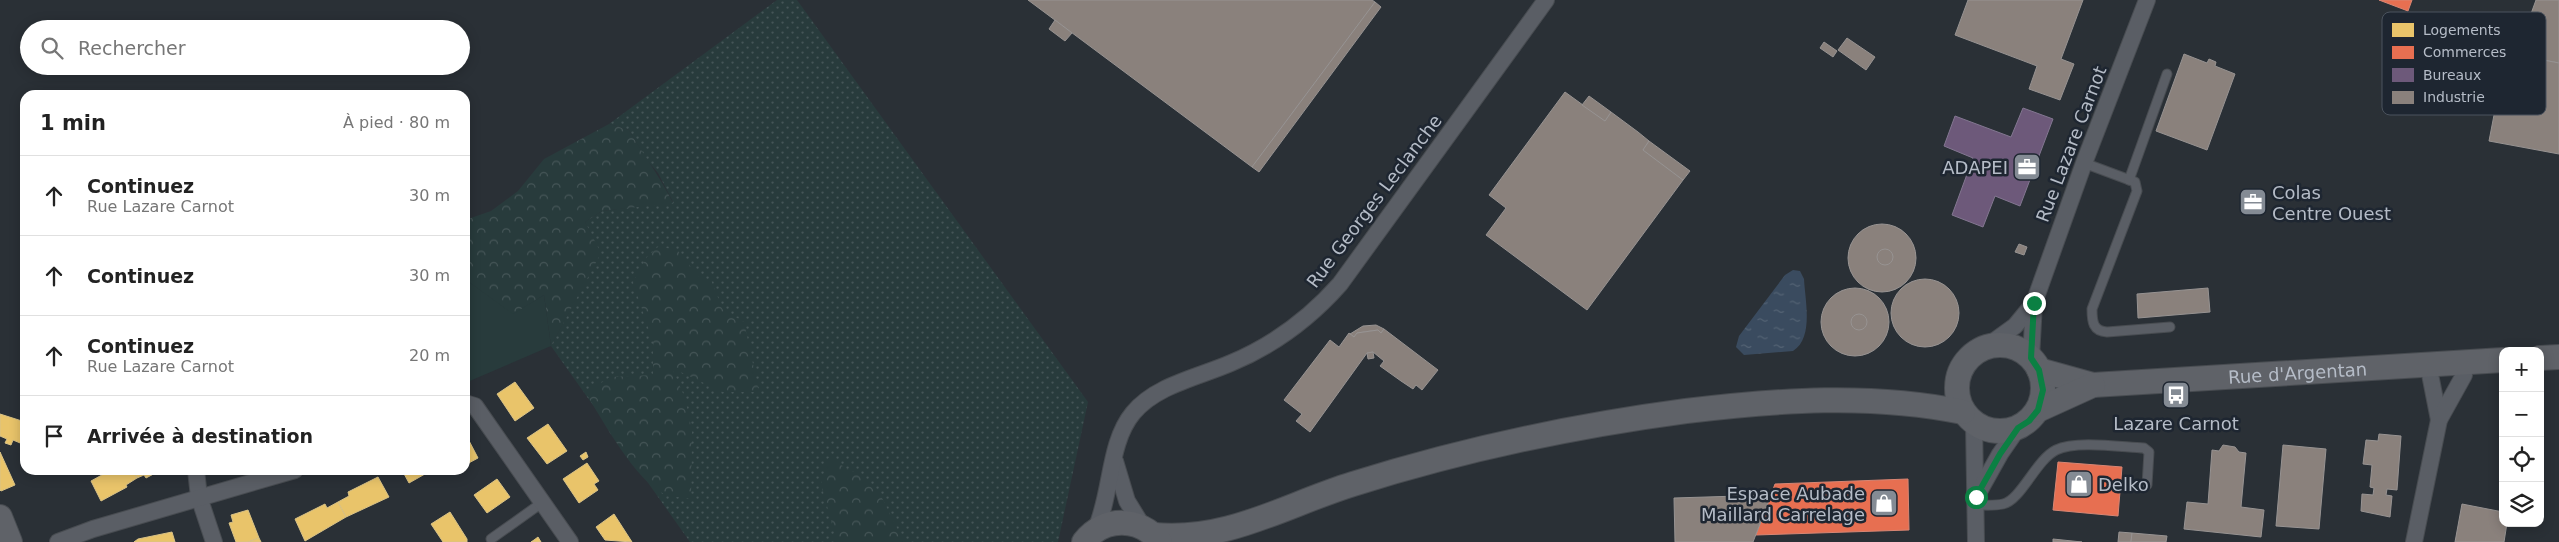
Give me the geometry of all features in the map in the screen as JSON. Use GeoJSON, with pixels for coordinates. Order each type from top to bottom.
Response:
{"type":"FeatureCollection","features":[{"type":"Feature","properties":{"kind":"main road"},"geometry":{"type":"LineString","coordinates":[[1090,536],[1106,525],[1119,522],[1152,535],[1215,537],[1352,484],[1508,442],[1619,420],[1729,406],[1804,399],[1897,402],[1968,418],[1995,432],[2018,428],[2029,421],[2038,410],[2043,390],[2035,364],[2018,348],[2002,345],[1986,347],[1972,354],[1963,366],[1957,379],[1957,396],[1968,418]]}},
{"type":"Feature","properties":{"kind":"main road"},"geometry":{"type":"LineString","coordinates":[[2544,358],[2559,357]]}},
{"type":"Feature","properties":{"kind":"main road","name":"Rue d'Argentan"},"geometry":{"type":"LineString","coordinates":[[2038,410],[2094,385],[2499,360]]}},
{"type":"Feature","properties":{"kind":"main road","name":"Rue d'Argentan"},"geometry":{"type":"LineString","coordinates":[[2035,364],[2094,385]]}},
{"type":"Feature","properties":{"kind":"main road"},"geometry":{"type":"LineString","coordinates":[[1897,402],[1944,387],[1957,379]]}},
{"type":"Feature","properties":{"kind":"main road"},"geometry":{"type":"LineString","coordinates":[[0,518],[10,542]]}},
{"type":"Feature","properties":{"kind":"street","name":"Rue Georges Leclanche"},"geometry":{"type":"LineString","coordinates":[[1090,536],[1106,503],[1116,448],[1126,423],[1144,403],[1174,386],[1257,351],[1300,324],[1330,296],[1546,0]]}},
{"type":"Feature","properties":{"kind":"street","name":"Rue Lazare Carnot"},"geometry":{"type":"LineString","coordinates":[[1986,347],[2015,326],[2034,303],[2084,163],[2148,0]]}},
{"type":"Feature","properties":{"kind":"street","name":"Rue Lazare Carnot"},"geometry":{"type":"LineString","coordinates":[[2034,303],[2035,364]]}},
{"type":"Feature","properties":{"kind":"street"},"geometry":{"type":"LineString","coordinates":[[2414,542],[2439,420],[2464,375],[2462,362]]}},
{"type":"Feature","properties":{"kind":"street"},"geometry":{"type":"LineString","coordinates":[[2428,364],[2439,420]]}},
{"type":"Feature","properties":{"kind":"street"},"geometry":{"type":"LineString","coordinates":[[470,404],[475,406],[570,542]]}},
{"type":"Feature","properties":{"kind":"street"},"geometry":{"type":"LineString","coordinates":[[1968,418],[1976,501],[1976,542]]}},
{"type":"Feature","properties":{"kind":"street"},"geometry":{"type":"LineString","coordinates":[[1976,501],[2000,454],[2018,428]]}},
{"type":"Feature","properties":{"kind":"street"},"geometry":{"type":"LineString","coordinates":[[1115,459],[1127,501],[1152,535]]}},
{"type":"Feature","properties":{"kind":"street"},"geometry":{"type":"LineString","coordinates":[[197,475],[199,497],[214,542]]}},
{"type":"Feature","properties":{"kind":"street"},"geometry":{"type":"LineString","coordinates":[[58,542],[93,529],[277,475]]}},
{"type":"Feature","properties":{"kind":"lane"},"geometry":{"type":"LineString","coordinates":[[2129,180],[2167,74]]}},
{"type":"Feature","properties":{"kind":"lane"},"geometry":{"type":"LineString","coordinates":[[2084,163],[2135,182],[2137,191],[2092,309],[2092,321],[2100,331],[2170,327]]}},
{"type":"Feature","properties":{"kind":"lane"},"geometry":{"type":"LineString","coordinates":[[1976,501],[2004,504],[2016,494],[2042,460],[2057,449],[2076,446],[2144,448],[2149,452],[2147,485]]}},
{"type":"Feature","properties":{"kind":"lane"},"geometry":{"type":"LineString","coordinates":[[491,539],[543,502]]}},
{"type":"Feature","properties":{"kind":"green space"},"geometry":{"type":"Polygon","coordinates":[[[777,0],[797,0],[1088,402],[1058,542],[690,542],[551,346],[600,253],[585,222],[602,211],[673,202],[658,173],[646,159],[629,130],[609,124],[777,0]]]}},
{"type":"Feature","properties":{"kind":"green space"},"geometry":{"type":"Polygon","coordinates":[[[609,124],[629,130],[673,203],[602,211],[585,222],[601,253],[551,346],[544,295],[513,315],[470,283],[470,218],[491,211],[518,191],[544,159],[609,124]]]}},
{"type":"Feature","properties":{"kind":"green space"},"geometry":{"type":"Polygon","coordinates":[[[659,246],[678,251],[700,278],[711,280],[723,310],[744,322],[759,392],[723,392],[672,368],[685,398],[692,431],[691,499],[664,494],[642,477],[621,449],[586,393],[610,377],[653,375],[653,342],[633,282],[647,257],[659,246]]]}},
{"type":"Feature","properties":{"kind":"green space"},"geometry":{"type":"Polygon","coordinates":[[[470,283],[513,314],[544,295],[551,346],[470,381],[470,283]]]}},
{"type":"Feature","properties":{"kind":"green space"},"geometry":{"type":"Polygon","coordinates":[[[828,458],[865,478],[882,498],[904,542],[837,542],[821,484],[828,458]]]}},
{"type":"Feature","properties":{"kind":"water"},"geometry":{"type":"Polygon","coordinates":[[[1793,270],[1800,271],[1804,279],[1806,297],[1806,328],[1800,345],[1793,351],[1744,355],[1736,347],[1739,336],[1785,275],[1793,270]]]}},
{"type":"Feature","properties":{"kind":"building: Logements"},"geometry":{"type":"Polygon","coordinates":[[[515,382],[534,408],[515,421],[497,394],[515,382]]]}},
{"type":"Feature","properties":{"kind":"building: Logements"},"geometry":{"type":"Polygon","coordinates":[[[0,414],[20,420],[20,443],[13,440],[11,445],[5,443],[7,439],[0,436],[0,414]]]}},
{"type":"Feature","properties":{"kind":"building: Logements"},"geometry":{"type":"Polygon","coordinates":[[[548,424],[567,451],[547,464],[527,438],[548,424]]]}},
{"type":"Feature","properties":{"kind":"building: Logements"},"geometry":{"type":"Polygon","coordinates":[[[470,443],[478,458],[470,462],[470,443]]]}},
{"type":"Feature","properties":{"kind":"building: Logements"},"geometry":{"type":"Polygon","coordinates":[[[0,452],[15,485],[1,491],[0,490],[0,452]]]}},
{"type":"Feature","properties":{"kind":"building: Logements"},"geometry":{"type":"Polygon","coordinates":[[[586,452],[588,457],[583,460],[580,456],[586,452]]]}},
{"type":"Feature","properties":{"kind":"building: Logements"},"geometry":{"type":"Polygon","coordinates":[[[587,463],[599,481],[594,484],[598,490],[579,503],[563,479],[587,463]]]}},
{"type":"Feature","properties":{"kind":"building: Logements"},"geometry":{"type":"Polygon","coordinates":[[[102,475],[136,475],[137,478],[126,485],[127,487],[101,501],[91,481],[102,475]]]}},
{"type":"Feature","properties":{"kind":"building: Logements"},"geometry":{"type":"Polygon","coordinates":[[[405,475],[423,475],[409,483],[405,475]]]}},
{"type":"Feature","properties":{"kind":"building: Logements"},"geometry":{"type":"Polygon","coordinates":[[[378,477],[389,497],[346,517],[338,502],[349,496],[348,492],[378,477]]]}},
{"type":"Feature","properties":{"kind":"building: Logements"},"geometry":{"type":"Polygon","coordinates":[[[497,479],[510,497],[487,513],[474,495],[497,479]]]}},
{"type":"Feature","properties":{"kind":"building: Logements"},"geometry":{"type":"Polygon","coordinates":[[[338,502],[346,517],[305,541],[295,519],[325,504],[327,508],[338,502]]]}},
{"type":"Feature","properties":{"kind":"building: Logements"},"geometry":{"type":"Polygon","coordinates":[[[248,510],[259,538],[248,542],[236,542],[229,523],[233,522],[231,515],[248,510]]]}},
{"type":"Feature","properties":{"kind":"building: Logements"},"geometry":{"type":"Polygon","coordinates":[[[450,512],[467,542],[443,542],[431,524],[450,512]]]}},
{"type":"Feature","properties":{"kind":"building: Logements"},"geometry":{"type":"Polygon","coordinates":[[[614,514],[632,542],[605,540],[596,527],[614,514]]]}},
{"type":"Feature","properties":{"kind":"building: Logements"},"geometry":{"type":"Polygon","coordinates":[[[172,532],[175,542],[134,542],[138,539],[172,532]]]}},
{"type":"Feature","properties":{"kind":"building: Logements"},"geometry":{"type":"Polygon","coordinates":[[[538,537],[541,542],[531,542],[534,540],[538,537]]]}},
{"type":"Feature","properties":{"kind":"building: Logements"},"geometry":{"type":"Polygon","coordinates":[[[259,538],[261,542],[248,542],[259,538]]]}},
{"type":"Feature","properties":{"kind":"building: Commerces"},"geometry":{"type":"Polygon","coordinates":[[[2379,0],[2412,0],[2408,11],[2379,0]]]}},
{"type":"Feature","properties":{"kind":"building: Commerces"},"geometry":{"type":"Polygon","coordinates":[[[2058,462],[2122,467],[2118,516],[2053,510],[2058,462]]]}},
{"type":"Feature","properties":{"kind":"building: Commerces"},"geometry":{"type":"Polygon","coordinates":[[[1908,479],[1909,530],[1756,535],[1775,484],[1908,479]]]}},
{"type":"Feature","properties":{"kind":"building: Bureaux"},"geometry":{"type":"Polygon","coordinates":[[[2023,108],[2053,119],[2020,206],[1995,196],[1983,227],[1952,215],[1973,158],[1944,146],[1955,116],[2011,137],[2023,108]]]}},
{"type":"Feature","properties":{"kind":"building: Industrie"},"geometry":{"type":"Polygon","coordinates":[[[1028,0],[1372,0],[1375,2],[1252,167],[1028,0]]]}},
{"type":"Feature","properties":{"kind":"building: Industrie"},"geometry":{"type":"Polygon","coordinates":[[[1968,0],[2083,0],[2061,59],[2074,64],[2060,100],[2029,89],[2037,66],[1955,35],[1968,0]]]}},
{"type":"Feature","properties":{"kind":"building: Industrie"},"geometry":{"type":"Polygon","coordinates":[[[2536,0],[2559,0],[2559,63],[2546,61],[2546,12],[2532,12],[2536,0]]]}},
{"type":"Feature","properties":{"kind":"building: Industrie"},"geometry":{"type":"Polygon","coordinates":[[[1375,2],[1381,7],[1259,172],[1252,167],[1375,2]]]}},
{"type":"Feature","properties":{"kind":"building: Industrie"},"geometry":{"type":"Polygon","coordinates":[[[1055,20],[1072,33],[1065,41],[1049,29],[1055,20]]]}},
{"type":"Feature","properties":{"kind":"building: Industrie"},"geometry":{"type":"Polygon","coordinates":[[[1847,38],[1875,57],[1866,70],[1838,50],[1847,38]]]}},
{"type":"Feature","properties":{"kind":"building: Industrie"},"geometry":{"type":"Polygon","coordinates":[[[1824,42],[1837,51],[1833,57],[1820,48],[1824,42]]]}},
{"type":"Feature","properties":{"kind":"building: Industrie"},"geometry":{"type":"Polygon","coordinates":[[[2184,54],[2207,63],[2209,59],[2216,62],[2215,66],[2235,74],[2207,150],[2156,131],[2184,54]]]}},
{"type":"Feature","properties":{"kind":"building: Industrie"},"geometry":{"type":"Polygon","coordinates":[[[2546,61],[2559,63],[2559,154],[2489,141],[2494,115],[2546,115],[2546,61]]]}},
{"type":"Feature","properties":{"kind":"building: Industrie"},"geometry":{"type":"Polygon","coordinates":[[[1565,92],[1605,121],[1611,112],[1638,132],[1649,141],[1643,150],[1683,180],[1587,310],[1486,235],[1506,208],[1489,195],[1565,92]]]}},
{"type":"Feature","properties":{"kind":"building: Industrie"},"geometry":{"type":"Polygon","coordinates":[[[1589,96],[1611,112],[1605,121],[1582,105],[1589,96]]]}},
{"type":"Feature","properties":{"kind":"building: Industrie"},"geometry":{"type":"Polygon","coordinates":[[[1649,141],[1690,171],[1683,180],[1643,150],[1649,141]]]}},
{"type":"Feature","properties":{"kind":"building: Industrie"},"geometry":{"type":"Polygon","coordinates":[[[1882,224],[1895,227],[1906,234],[1913,245],[1916,258],[1913,271],[1906,282],[1895,289],[1882,292],[1869,289],[1858,282],[1851,271],[1848,258],[1851,245],[1858,234],[1869,227],[1882,224]]]}},
{"type":"Feature","properties":{"kind":"building: Industrie"},"geometry":{"type":"Polygon","coordinates":[[[2019,244],[2027,247],[2024,255],[2015,252],[2019,244]]]}},
{"type":"Feature","properties":{"kind":"building: Industrie"},"geometry":{"type":"Polygon","coordinates":[[[1882,249],[1888,249],[1893,254],[1891,263],[1882,265],[1877,260],[1877,254],[1882,249]]]}},
{"type":"Feature","properties":{"kind":"building: Industrie"},"geometry":{"type":"Polygon","coordinates":[[[1925,279],[1938,282],[1949,289],[1956,300],[1959,313],[1956,326],[1949,337],[1938,344],[1925,347],[1912,344],[1901,337],[1894,326],[1891,313],[1894,300],[1901,289],[1912,282],[1925,279]]]}},
{"type":"Feature","properties":{"kind":"building: Industrie"},"geometry":{"type":"Polygon","coordinates":[[[1855,288],[1868,291],[1879,298],[1886,309],[1889,322],[1886,335],[1879,346],[1868,353],[1855,356],[1842,353],[1831,346],[1824,335],[1821,322],[1824,309],[1831,298],[1842,291],[1855,288]]]}},
{"type":"Feature","properties":{"kind":"building: Industrie"},"geometry":{"type":"Polygon","coordinates":[[[2208,288],[2210,312],[2138,318],[2137,294],[2208,288]]]}},
{"type":"Feature","properties":{"kind":"building: Industrie"},"geometry":{"type":"Polygon","coordinates":[[[1856,314],[1862,314],[1867,319],[1865,328],[1856,330],[1851,325],[1851,319],[1856,314]]]}},
{"type":"Feature","properties":{"kind":"building: Industrie"},"geometry":{"type":"Polygon","coordinates":[[[1376,325],[1384,329],[1381,333],[1378,330],[1357,333],[1354,337],[1350,334],[1363,326],[1376,325]]]}},
{"type":"Feature","properties":{"kind":"building: Industrie"},"geometry":{"type":"Polygon","coordinates":[[[1384,329],[1438,370],[1422,390],[1416,385],[1413,389],[1401,381],[1380,366],[1384,361],[1373,352],[1367,353],[1310,432],[1296,421],[1302,414],[1284,400],[1330,340],[1339,347],[1349,333],[1354,337],[1357,333],[1378,330],[1381,333],[1384,329]]]}},
{"type":"Feature","properties":{"kind":"building: Industrie"},"geometry":{"type":"Polygon","coordinates":[[[1373,352],[1374,358],[1368,359],[1367,353],[1373,352]]]}},
{"type":"Feature","properties":{"kind":"building: Industrie"},"geometry":{"type":"Polygon","coordinates":[[[2379,434],[2401,436],[2397,490],[2387,489],[2386,495],[2392,496],[2390,517],[2361,511],[2362,494],[2373,495],[2374,488],[2370,487],[2372,465],[2363,464],[2366,440],[2378,441],[2379,434]]]}},
{"type":"Feature","properties":{"kind":"building: Industrie"},"geometry":{"type":"Polygon","coordinates":[[[2223,445],[2235,447],[2239,452],[2246,453],[2241,507],[2264,510],[2261,537],[2184,529],[2187,502],[2208,504],[2212,450],[2219,451],[2223,445]]]}},
{"type":"Feature","properties":{"kind":"building: Industrie"},"geometry":{"type":"Polygon","coordinates":[[[2283,445],[2326,449],[2319,529],[2276,526],[2283,445]]]}},
{"type":"Feature","properties":{"kind":"building: Industrie"},"geometry":{"type":"Polygon","coordinates":[[[1771,495],[1753,542],[1675,542],[1674,498],[1771,495]]]}},
{"type":"Feature","properties":{"kind":"building: Industrie"},"geometry":{"type":"Polygon","coordinates":[[[2462,504],[2499,511],[2499,527],[2506,527],[2504,542],[2455,542],[2462,504]]]}},
{"type":"Feature","properties":{"kind":"building: Industrie"},"geometry":{"type":"Polygon","coordinates":[[[2119,532],[2132,533],[2131,542],[2118,542],[2119,532]]]}},
{"type":"Feature","properties":{"kind":"building: Industrie"},"geometry":{"type":"Polygon","coordinates":[[[2132,533],[2167,536],[2166,542],[2131,542],[2132,533]]]}},
{"type":"Feature","properties":{"kind":"building: Industrie"},"geometry":{"type":"Polygon","coordinates":[[[2053,539],[2082,542],[2053,542],[2053,539]]]}},
{"type":"Feature","properties":{"kind":"place","name":"ADAPEI"},"geometry":{"type":"Point","coordinates":[2027,167]}},
{"type":"Feature","properties":{"kind":"place","name":"Colas Centre Ouest"},"geometry":{"type":"Point","coordinates":[2253,202]}},
{"type":"Feature","properties":{"kind":"place","name":"Lazare Carnot"},"geometry":{"type":"Point","coordinates":[2176,395]}},
{"type":"Feature","properties":{"kind":"place","name":"Delko"},"geometry":{"type":"Point","coordinates":[2079,484]}},
{"type":"Feature","properties":{"kind":"place","name":"Espace Aubade Maillard Carrelage"},"geometry":{"type":"Point","coordinates":[1884,503]}},
{"type":"Feature","properties":{"kind":"route"},"geometry":{"type":"LineString","coordinates":[[1976,497],[2000,454],[2018,428],[2029,421],[2038,410],[2043,390],[2039,370],[2031,358],[2034,303]]}}]}
